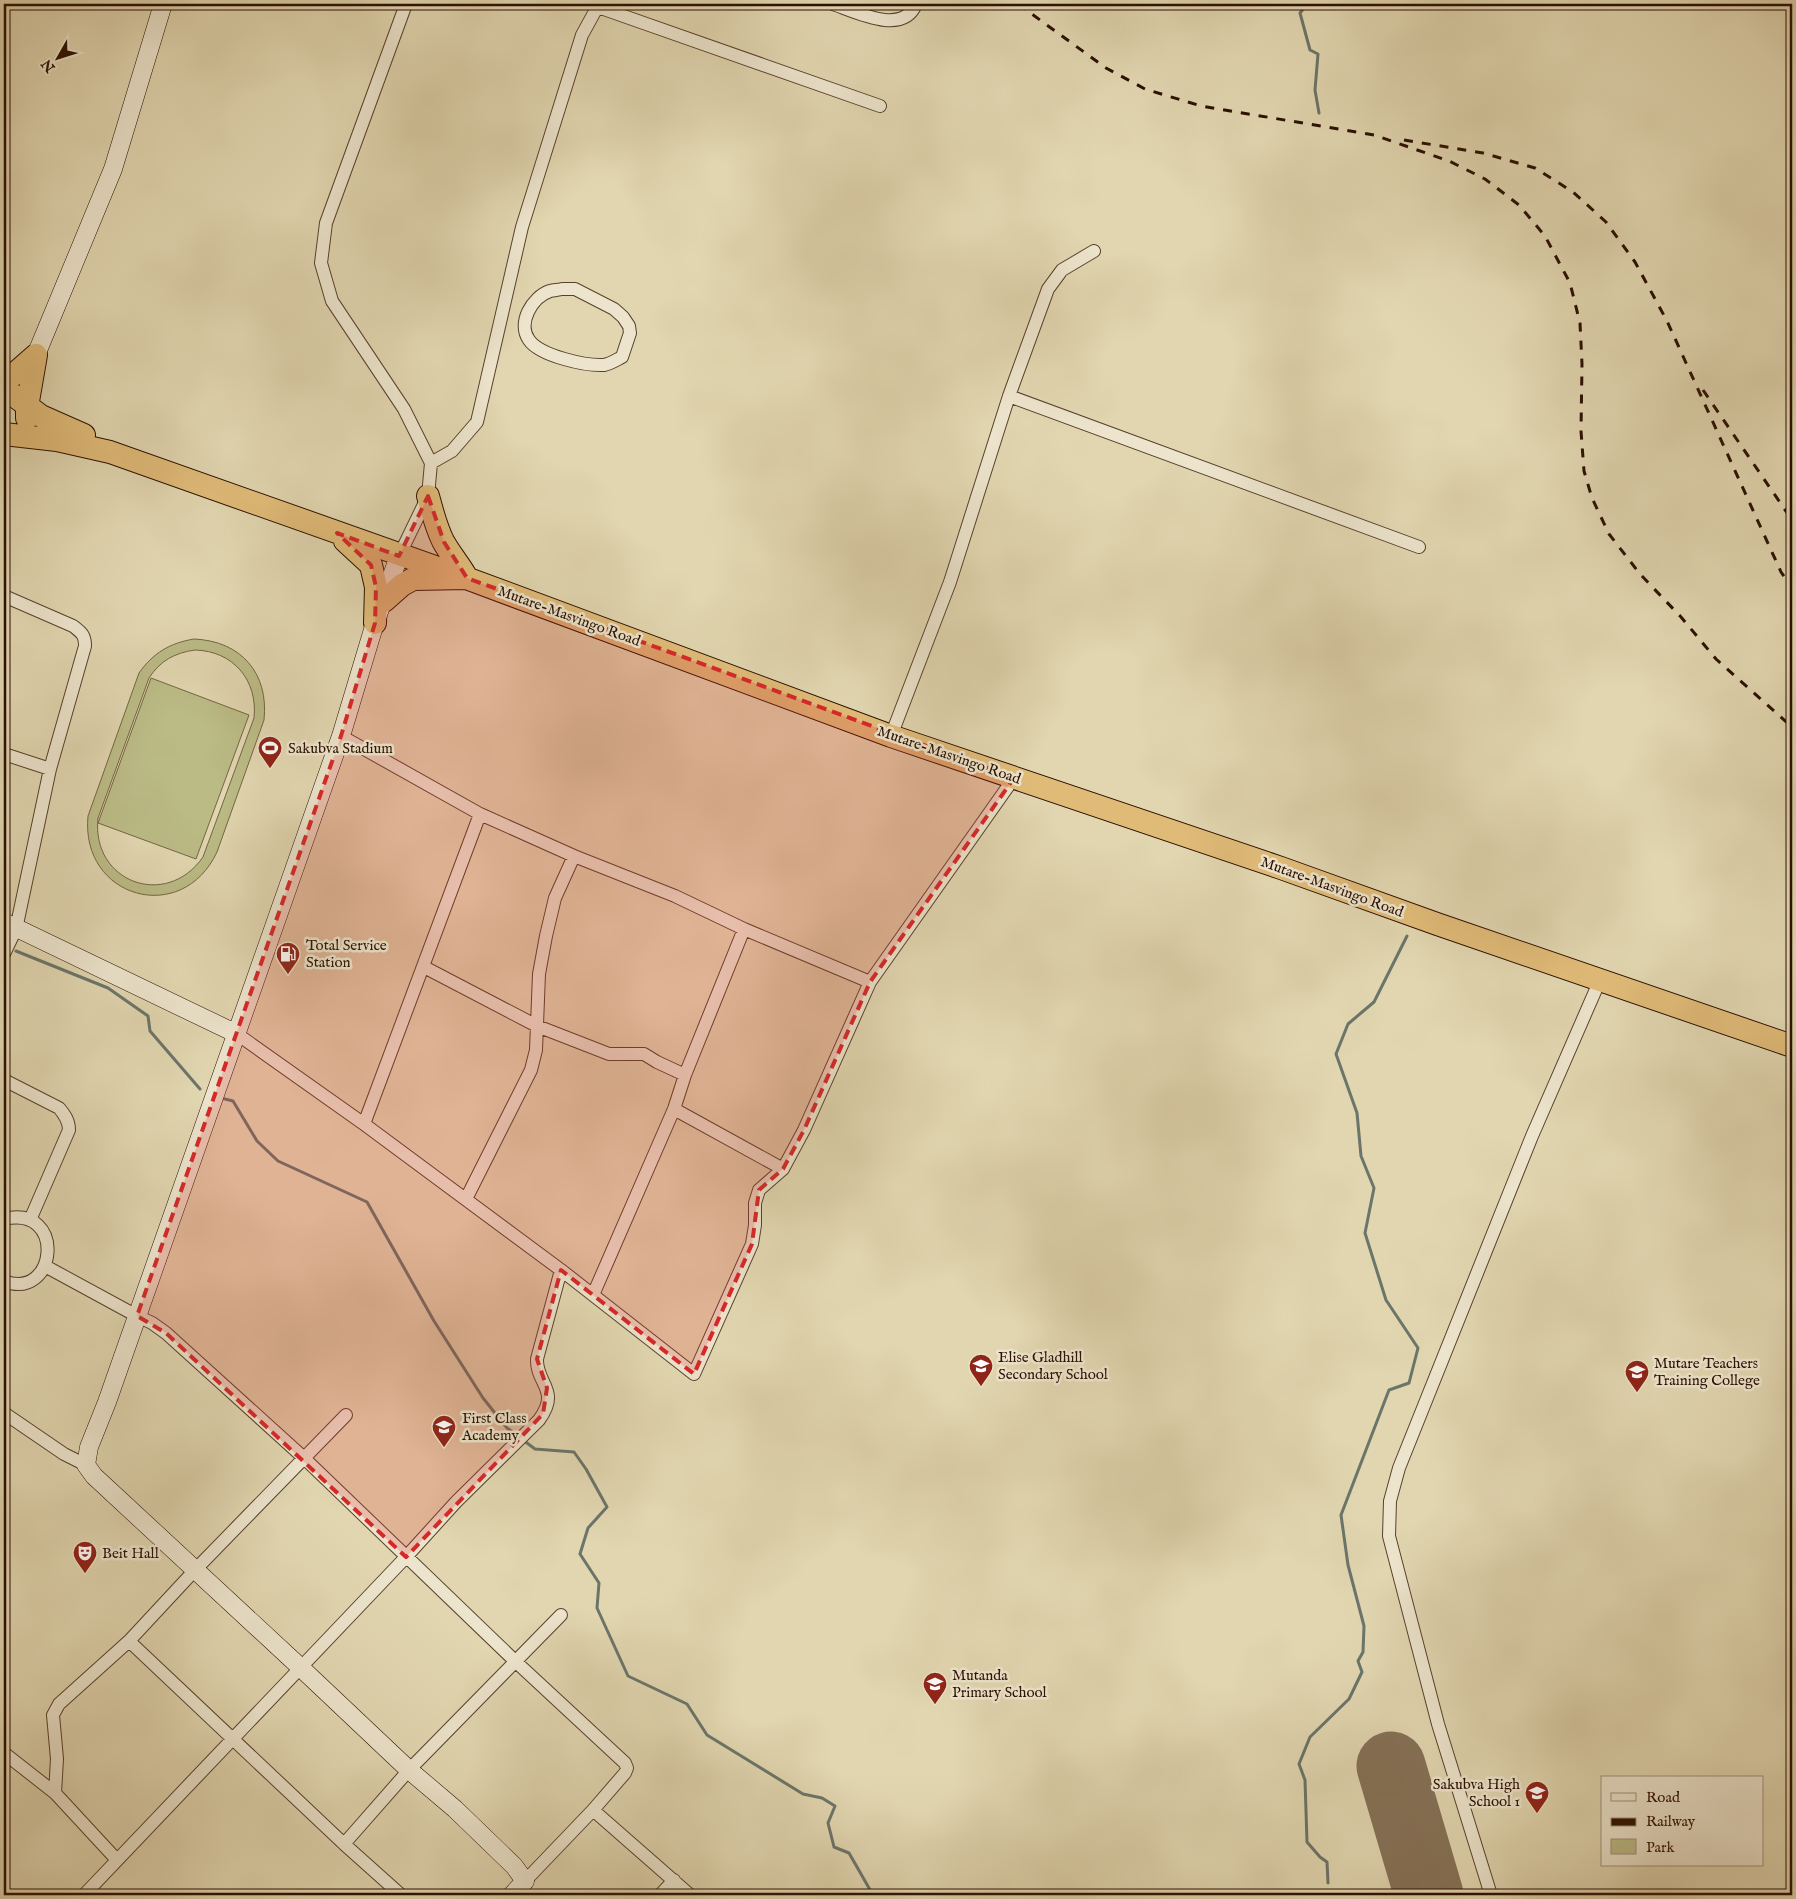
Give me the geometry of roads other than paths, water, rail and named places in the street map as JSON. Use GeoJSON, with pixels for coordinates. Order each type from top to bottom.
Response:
{"type":"FeatureCollection","features":[{"type":"Feature","properties":{"kind":"highway"},"geometry":{"type":"LineString","coordinates":[[4,383],[36,355]]}},
{"type":"Feature","properties":{"kind":"highway"},"geometry":{"type":"LineString","coordinates":[[9,434],[26,422],[36,355]]}},
{"type":"Feature","properties":{"kind":"highway","name":"Mutare-Masvingo Road"},"geometry":{"type":"LineString","coordinates":[[4,393],[13,395],[27,407],[60,426],[90,438],[110,452]]}},
{"type":"Feature","properties":{"kind":"highway","name":"Mutare-Masvingo Road"},"geometry":{"type":"LineString","coordinates":[[9,434],[57,440],[110,452],[399,556],[467,578],[891,736],[1281,868],[1436,924],[1792,1046]]}},
{"type":"Feature","properties":{"kind":"highway"},"geometry":{"type":"LineString","coordinates":[[384,601],[402,585],[413,579],[467,578],[461,565],[444,542],[428,496]]}},
{"type":"Feature","properties":{"kind":"highway"},"geometry":{"type":"LineString","coordinates":[[337,533],[371,565],[376,587],[375,623]]}},
{"type":"Feature","properties":{"kind":"street"},"geometry":{"type":"LineString","coordinates":[[36,355],[113,169],[163,4]]}},
{"type":"Feature","properties":{"kind":"street"},"geometry":{"type":"LineString","coordinates":[[86,1465],[89,1447],[107,1402],[341,736],[375,623],[399,556],[428,496],[431,463],[404,409],[332,302],[321,263],[326,223],[406,4]]}},
{"type":"Feature","properties":{"kind":"street"},"geometry":{"type":"LineString","coordinates":[[833,4],[884,21],[904,18],[914,11],[916,4]]}},
{"type":"Feature","properties":{"kind":"street"},"geometry":{"type":"LineString","coordinates":[[431,463],[452,451],[477,422],[522,227],[582,35],[598,5],[880,106]]}},
{"type":"Feature","properties":{"kind":"street"},"geometry":{"type":"LineString","coordinates":[[891,736],[950,582],[1009,396],[1048,289],[1062,270],[1094,251]]}},
{"type":"Feature","properties":{"kind":"street"},"geometry":{"type":"LineString","coordinates":[[575,289],[614,309],[623,317],[629,326],[629,340],[622,357],[606,364],[586,364],[540,350],[529,341],[524,330],[527,310],[548,292],[575,289]]}},
{"type":"Feature","properties":{"kind":"street"},"geometry":{"type":"LineString","coordinates":[[1009,396],[1419,548]]}},
{"type":"Feature","properties":{"kind":"street"},"geometry":{"type":"LineString","coordinates":[[4,954],[50,769],[85,639],[83,633],[73,626],[5,601]]}},
{"type":"Feature","properties":{"kind":"street"},"geometry":{"type":"LineString","coordinates":[[341,736],[480,814],[870,982]]}},
{"type":"Feature","properties":{"kind":"street"},"geometry":{"type":"LineString","coordinates":[[4,754],[50,769]]}},
{"type":"Feature","properties":{"kind":"street"},"geometry":{"type":"LineString","coordinates":[[10,926],[237,1034],[466,1199],[561,1270],[694,1374],[752,1244],[755,1224],[755,1203],[759,1190],[783,1169],[804,1130],[870,982],[1014,778]]}},
{"type":"Feature","properties":{"kind":"street"},"geometry":{"type":"LineString","coordinates":[[364,1124],[480,814]]}},
{"type":"Feature","properties":{"kind":"street"},"geometry":{"type":"LineString","coordinates":[[466,1199],[531,1070],[536,1050],[539,974],[546,936],[555,898],[574,856]]}},
{"type":"Feature","properties":{"kind":"street"},"geometry":{"type":"LineString","coordinates":[[593,1295],[674,1109],[685,1075],[744,929]]}},
{"type":"Feature","properties":{"kind":"street"},"geometry":{"type":"LineString","coordinates":[[424,967],[536,1026],[609,1054],[644,1054],[685,1075]]}},
{"type":"Feature","properties":{"kind":"street"},"geometry":{"type":"LineString","coordinates":[[1491,1895],[1438,1724],[1411,1614],[1389,1536],[1390,1501],[1399,1468],[1484,1255],[1532,1136],[1600,980]]}},
{"type":"Feature","properties":{"kind":"street"},"geometry":{"type":"LineString","coordinates":[[4,1080],[59,1108],[69,1124],[69,1130],[30,1220]]}},
{"type":"Feature","properties":{"kind":"street"},"geometry":{"type":"LineString","coordinates":[[674,1109],[783,1169]]}},
{"type":"Feature","properties":{"kind":"street"},"geometry":{"type":"LineString","coordinates":[[4,1220],[14,1217],[30,1220],[43,1232],[49,1250],[46,1266],[37,1276],[18,1284],[4,1281]]}},
{"type":"Feature","properties":{"kind":"street"},"geometry":{"type":"LineString","coordinates":[[46,1266],[152,1323],[166,1333],[304,1458],[515,1662],[625,1763],[627,1768],[625,1773],[593,1810],[512,1895]]}},
{"type":"Feature","properties":{"kind":"street"},"geometry":{"type":"LineString","coordinates":[[84,1895],[456,1502],[539,1420],[546,1408],[548,1388],[537,1366],[538,1359],[561,1270]]}},
{"type":"Feature","properties":{"kind":"street"},"geometry":{"type":"LineString","coordinates":[[4,1412],[64,1454],[86,1465],[94,1476],[300,1666],[409,1770],[455,1809],[514,1866],[525,1882]]}},
{"type":"Feature","properties":{"kind":"street"},"geometry":{"type":"LineString","coordinates":[[55,1793],[57,1759],[53,1715],[59,1704],[129,1641],[195,1570],[346,1415]]}},
{"type":"Feature","properties":{"kind":"street"},"geometry":{"type":"LineString","coordinates":[[344,1844],[409,1770],[561,1615]]}},
{"type":"Feature","properties":{"kind":"street"},"geometry":{"type":"LineString","coordinates":[[129,1641],[344,1844],[401,1895]]}},
{"type":"Feature","properties":{"kind":"street"},"geometry":{"type":"LineString","coordinates":[[4,1753],[55,1793],[117,1860]]}},
{"type":"Feature","properties":{"kind":"street"},"geometry":{"type":"LineString","coordinates":[[593,1810],[690,1895]]}},
{"type":"Feature","properties":{"kind":"street"},"geometry":{"type":"LineString","coordinates":[[660,1895],[674,1880]]}},
{"type":"Feature","properties":{"kind":"waterway"},"geometry":{"type":"LineString","coordinates":[[1307,4],[1300,13],[1310,50],[1318,54],[1315,90],[1319,113]]}},
{"type":"Feature","properties":{"kind":"waterway"},"geometry":{"type":"LineString","coordinates":[[1328,1883],[1327,1862],[1307,1842],[1305,1780],[1299,1764],[1310,1737],[1349,1699],[1362,1672],[1358,1661],[1363,1652],[1364,1626],[1348,1565],[1341,1515],[1389,1390],[1409,1383],[1418,1348],[1386,1300],[1365,1233],[1374,1188],[1361,1156],[1357,1113],[1336,1054],[1348,1024],[1374,1002],[1407,936]]}},
{"type":"Feature","properties":{"kind":"waterway"},"geometry":{"type":"LineString","coordinates":[[16,951],[108,988],[148,1016],[150,1031],[200,1089]]}},
{"type":"Feature","properties":{"kind":"waterway"},"geometry":{"type":"LineString","coordinates":[[221,1098],[233,1101],[257,1141],[278,1161],[367,1202],[434,1321],[483,1398],[507,1428],[518,1436]]}},
{"type":"Feature","properties":{"kind":"waterway"},"geometry":{"type":"LineString","coordinates":[[523,1440],[535,1449],[574,1452],[586,1469],[607,1507],[588,1528],[580,1554],[599,1583],[597,1608],[628,1676],[687,1704],[707,1735],[803,1794],[822,1798],[835,1806],[828,1823],[834,1847],[849,1853],[873,1895]]}},
{"type":"Feature","properties":{"kind":"railway"},"geometry":{"type":"LineString","coordinates":[[1018,4],[1106,68],[1145,89],[1201,106],[1374,135],[1449,161],[1485,179],[1519,205],[1545,236],[1570,283],[1580,323],[1582,364],[1581,431],[1584,471],[1592,498],[1609,534],[1640,574],[1681,617],[1716,659],[1792,727]]}},
{"type":"Feature","properties":{"kind":"railway"},"geometry":{"type":"LineString","coordinates":[[1404,140],[1483,153],[1535,168],[1573,192],[1606,222],[1635,262],[1667,321],[1781,572],[1792,588]]}},
{"type":"Feature","properties":{"kind":"railway"},"geometry":{"type":"LineString","coordinates":[[1703,390],[1792,520]]}},
{"type":"Feature","properties":{"kind":"place","name":"Sakubva Stadium"},"geometry":{"type":"Point","coordinates":[270,769]}},
{"type":"Feature","properties":{"kind":"place","name":"Total Service Station"},"geometry":{"type":"Point","coordinates":[288,975]}},
{"type":"Feature","properties":{"kind":"place","name":"Elise Gladhill Secondary School"},"geometry":{"type":"Point","coordinates":[981,1387]}},
{"type":"Feature","properties":{"kind":"place","name":"Mutare Teachers Training College"},"geometry":{"type":"Point","coordinates":[1637,1393]}},
{"type":"Feature","properties":{"kind":"place","name":"First Class Academy"},"geometry":{"type":"Point","coordinates":[444,1448]}},
{"type":"Feature","properties":{"kind":"place","name":"Beit Hall"},"geometry":{"type":"Point","coordinates":[85,1574]}},
{"type":"Feature","properties":{"kind":"place","name":"Mutanda Primary School"},"geometry":{"type":"Point","coordinates":[935,1705]}},
{"type":"Feature","properties":{"kind":"place","name":"Sakubva High School 1"},"geometry":{"type":"Point","coordinates":[1537,1814]}}]}
